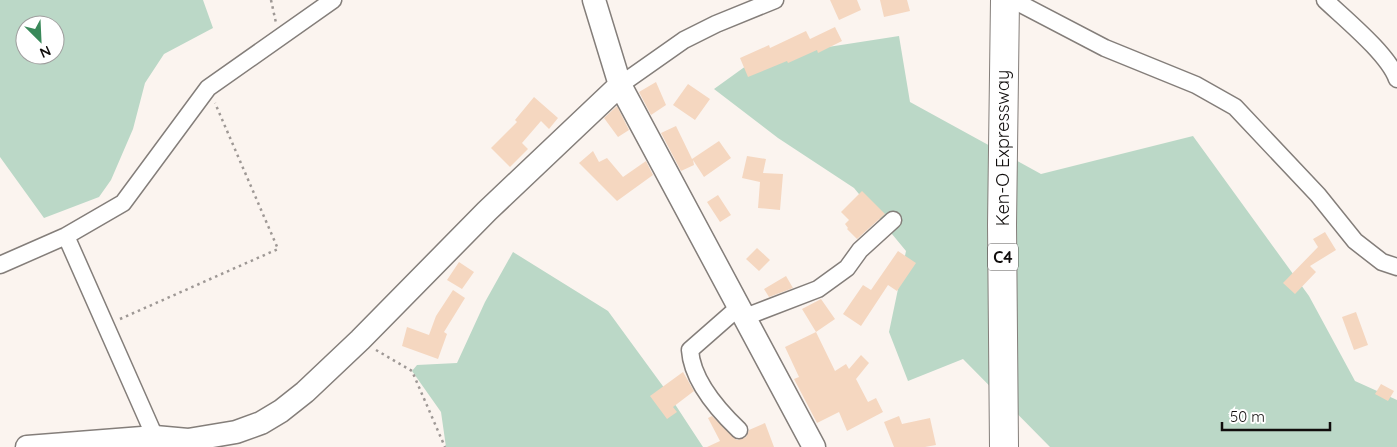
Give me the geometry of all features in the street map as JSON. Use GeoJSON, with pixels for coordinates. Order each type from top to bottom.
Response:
{"type":"FeatureCollection","features":[{"type":"Feature","properties":{"kind":"highway","name":"Ken-O Expressway"},"geometry":{"type":"LineString","coordinates":[[1004,447],[1005,0]]}},
{"type":"Feature","properties":{"kind":"street"},"geometry":{"type":"LineString","coordinates":[[0,265],[66,236],[123,203],[208,88],[333,0]]}},
{"type":"Feature","properties":{"kind":"street"},"geometry":{"type":"LineString","coordinates":[[594,0],[620,85],[814,447]]}},
{"type":"Feature","properties":{"kind":"street"},"geometry":{"type":"LineString","coordinates":[[27,447],[155,437],[188,443],[236,432],[281,412],[360,340],[487,212],[620,85],[684,40],[716,24],[775,0]]}},
{"type":"Feature","properties":{"kind":"street"},"geometry":{"type":"LineString","coordinates":[[1013,0],[1105,48],[1196,85],[1235,107],[1318,195],[1355,241],[1382,262],[1397,267]]}},
{"type":"Feature","properties":{"kind":"street"},"geometry":{"type":"LineString","coordinates":[[1325,0],[1374,48],[1395,72],[1397,79]]}},
{"type":"Feature","properties":{"kind":"street"},"geometry":{"type":"LineString","coordinates":[[739,430],[719,412],[691,364],[690,350],[742,312],[818,289],[847,268],[860,250],[894,220]]}},
{"type":"Feature","properties":{"kind":"street"},"geometry":{"type":"LineString","coordinates":[[66,236],[155,437]]}},
{"type":"Feature","properties":{"kind":"path"},"geometry":{"type":"LineString","coordinates":[[271,0],[278,37]]}},
{"type":"Feature","properties":{"kind":"path"},"geometry":{"type":"LineString","coordinates":[[106,325],[278,249],[208,88]]}},
{"type":"Feature","properties":{"kind":"path"},"geometry":{"type":"LineString","coordinates":[[360,340],[412,372],[445,447]]}},
{"type":"Feature","properties":{"kind":"green space"},"geometry":{"type":"Polygon","coordinates":[[[0,0],[203,0],[213,28],[164,54],[145,83],[133,129],[111,180],[99,197],[44,218],[0,157],[0,0]]]}},
{"type":"Feature","properties":{"kind":"green space"},"geometry":{"type":"Polygon","coordinates":[[[899,36],[910,102],[1041,174],[1193,136],[1309,296],[1355,381],[1397,400],[1397,447],[1050,447],[963,359],[908,381],[889,332],[906,251],[854,188],[778,138],[714,89],[757,58],[899,36]]]}},
{"type":"Feature","properties":{"kind":"green space"},"geometry":{"type":"Polygon","coordinates":[[[513,252],[608,311],[665,389],[703,447],[446,447],[441,412],[412,371],[417,365],[457,363],[485,302],[513,252]]]}},
{"type":"Feature","properties":{"kind":"building"},"geometry":{"type":"Polygon","coordinates":[[[830,0],[857,0],[861,10],[839,20],[830,0]]]}},
{"type":"Feature","properties":{"kind":"building"},"geometry":{"type":"Polygon","coordinates":[[[880,0],[907,0],[910,11],[884,17],[880,0]]]}},
{"type":"Feature","properties":{"kind":"building"},"geometry":{"type":"Polygon","coordinates":[[[835,27],[842,41],[818,53],[817,50],[788,63],[787,61],[748,77],[740,58],[769,45],[770,48],[806,31],[810,39],[835,27]]]}},
{"type":"Feature","properties":{"kind":"building"},"geometry":{"type":"Polygon","coordinates":[[[656,82],[666,105],[651,115],[639,92],[656,82]]]}},
{"type":"Feature","properties":{"kind":"building"},"geometry":{"type":"Polygon","coordinates":[[[688,84],[710,99],[695,120],[673,105],[688,84]]]}},
{"type":"Feature","properties":{"kind":"building"},"geometry":{"type":"Polygon","coordinates":[[[534,97],[558,118],[549,129],[541,121],[522,143],[528,149],[510,167],[491,148],[517,122],[515,120],[534,97]]]}},
{"type":"Feature","properties":{"kind":"building"},"geometry":{"type":"Polygon","coordinates":[[[617,106],[629,130],[618,137],[604,118],[617,106]]]}},
{"type":"Feature","properties":{"kind":"building"},"geometry":{"type":"Polygon","coordinates":[[[676,126],[692,159],[719,141],[731,158],[704,177],[693,160],[694,165],[681,171],[661,133],[676,126]]]}},
{"type":"Feature","properties":{"kind":"building"},"geometry":{"type":"Polygon","coordinates":[[[593,151],[599,162],[607,158],[623,177],[646,161],[653,175],[617,201],[579,163],[593,151]]]}},
{"type":"Feature","properties":{"kind":"building"},"geometry":{"type":"Polygon","coordinates":[[[747,156],[766,159],[763,173],[783,174],[780,210],[758,208],[760,182],[742,178],[747,156]]]}},
{"type":"Feature","properties":{"kind":"building"},"geometry":{"type":"Polygon","coordinates":[[[862,191],[885,214],[857,239],[847,229],[845,224],[849,220],[841,212],[862,191]]]}},
{"type":"Feature","properties":{"kind":"building"},"geometry":{"type":"Polygon","coordinates":[[[718,195],[731,215],[720,222],[707,202],[718,195]]]}},
{"type":"Feature","properties":{"kind":"building"},"geometry":{"type":"Polygon","coordinates":[[[1325,232],[1336,250],[1310,266],[1316,272],[1295,294],[1283,283],[1318,247],[1313,239],[1325,232]]]}},
{"type":"Feature","properties":{"kind":"building"},"geometry":{"type":"Polygon","coordinates":[[[757,248],[770,260],[759,271],[746,259],[757,248]]]}},
{"type":"Feature","properties":{"kind":"building"},"geometry":{"type":"Polygon","coordinates":[[[898,251],[916,263],[897,291],[888,285],[861,326],[843,314],[863,285],[871,290],[898,251]]]}},
{"type":"Feature","properties":{"kind":"building"},"geometry":{"type":"Polygon","coordinates":[[[459,262],[474,272],[462,289],[447,280],[459,262]]]}},
{"type":"Feature","properties":{"kind":"building"},"geometry":{"type":"Polygon","coordinates":[[[786,276],[793,288],[769,297],[764,289],[786,276]]]}},
{"type":"Feature","properties":{"kind":"building"},"geometry":{"type":"Polygon","coordinates":[[[453,290],[465,298],[444,332],[447,334],[438,359],[402,346],[407,327],[429,335],[436,316],[453,290]]]}},
{"type":"Feature","properties":{"kind":"building"},"geometry":{"type":"Polygon","coordinates":[[[821,299],[835,319],[816,332],[802,309],[821,299]]]}},
{"type":"Feature","properties":{"kind":"building"},"geometry":{"type":"Polygon","coordinates":[[[1356,312],[1368,345],[1354,350],[1342,317],[1356,312]]]}},
{"type":"Feature","properties":{"kind":"building"},"geometry":{"type":"Polygon","coordinates":[[[816,332],[835,371],[846,364],[849,369],[861,355],[869,363],[856,379],[868,402],[876,398],[883,412],[847,431],[839,412],[817,423],[794,379],[799,377],[785,347],[816,332]]]}},
{"type":"Feature","properties":{"kind":"building"},"geometry":{"type":"Polygon","coordinates":[[[683,372],[694,391],[673,407],[677,412],[667,419],[650,396],[683,372]]]}},
{"type":"Feature","properties":{"kind":"building"},"geometry":{"type":"Polygon","coordinates":[[[1381,384],[1394,391],[1388,401],[1375,394],[1381,384]]]}},
{"type":"Feature","properties":{"kind":"building"},"geometry":{"type":"Polygon","coordinates":[[[712,416],[737,440],[746,437],[749,430],[765,423],[774,447],[707,447],[720,441],[708,418],[712,416]]]}},
{"type":"Feature","properties":{"kind":"building"},"geometry":{"type":"Polygon","coordinates":[[[899,416],[902,424],[930,418],[936,445],[894,447],[884,422],[899,416]]]}}]}
